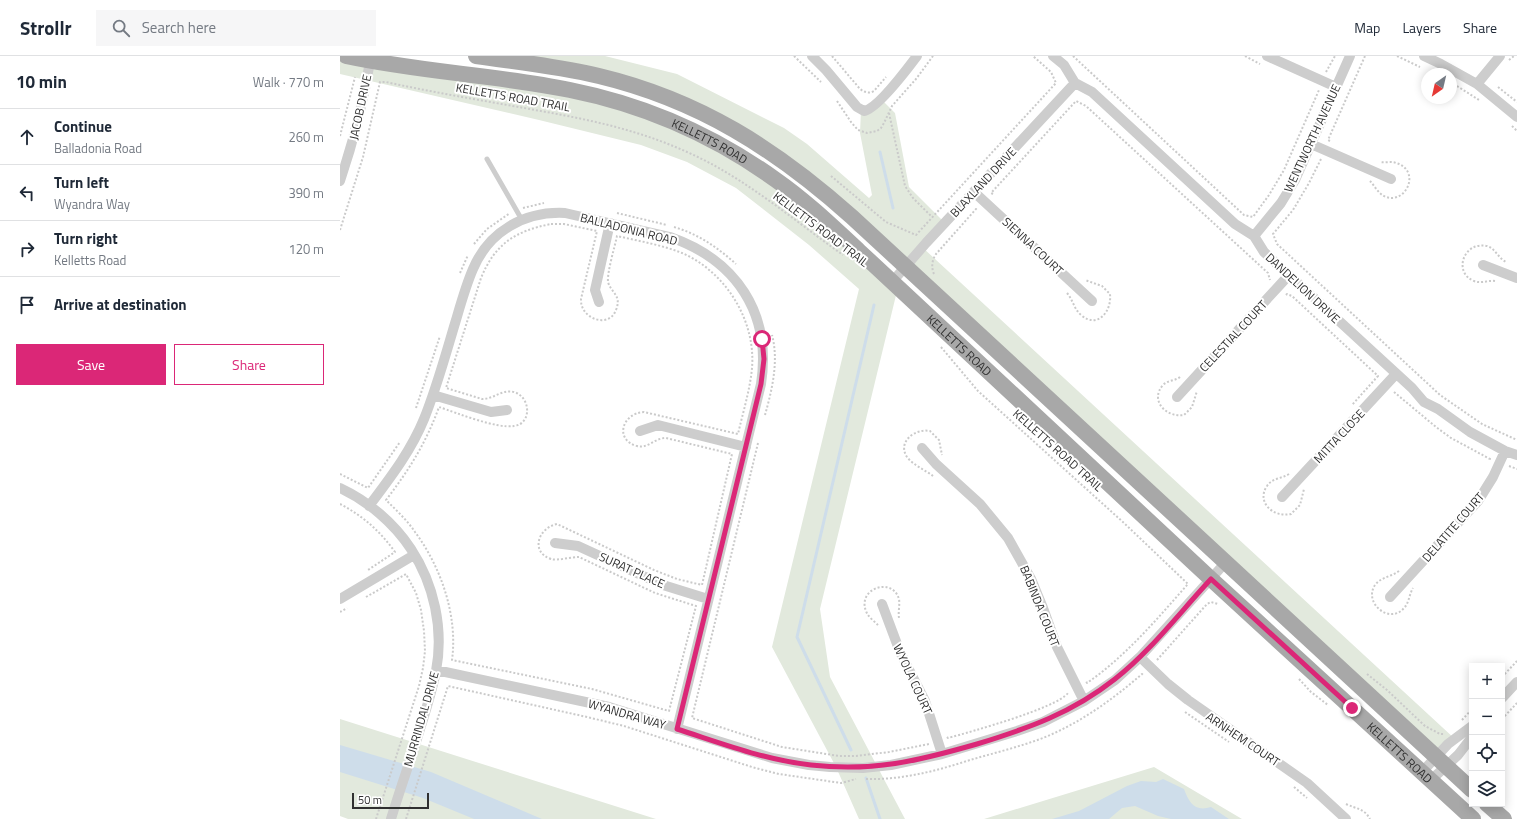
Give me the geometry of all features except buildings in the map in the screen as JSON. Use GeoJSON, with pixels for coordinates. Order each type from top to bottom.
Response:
{"type":"FeatureCollection","features":[{"type":"Feature","properties":{"kind":"main road","name":"KELLETTS ROAD"},"geometry":{"type":"LineString","coordinates":[[346,56],[570,90],[620,102],[674,121],[739,154],[777,180],[815,211],[1211,579],[1473,819]]}},
{"type":"Feature","properties":{"kind":"main road","name":"KELLETTS ROAD"},"geometry":{"type":"LineString","coordinates":[[476,56],[517,61],[599,76],[659,95],[688,106],[717,120],[764,147],[812,182],[906,266],[1469,787]]}},
{"type":"Feature","properties":{"kind":"main road"},"geometry":{"type":"LineString","coordinates":[[1490,807],[1504,819]]}},
{"type":"Feature","properties":{"kind":"street"},"geometry":{"type":"LineString","coordinates":[[812,56],[826,70],[857,107],[864,111],[873,107],[900,78],[917,56]]}},
{"type":"Feature","properties":{"kind":"street"},"geometry":{"type":"LineString","coordinates":[[1053,56],[1064,65],[1075,83]]}},
{"type":"Feature","properties":{"kind":"street"},"geometry":{"type":"LineString","coordinates":[[1267,56],[1336,87]]}},
{"type":"Feature","properties":{"kind":"street","name":"WENTWORTH AVENUE"},"geometry":{"type":"LineString","coordinates":[[1254,236],[1275,211],[1297,176],[1350,56]]}},
{"type":"Feature","properties":{"kind":"street"},"geometry":{"type":"LineString","coordinates":[[1424,56],[1477,84],[1514,121]]}},
{"type":"Feature","properties":{"kind":"street"},"geometry":{"type":"LineString","coordinates":[[1477,84],[1500,56]]}},
{"type":"Feature","properties":{"kind":"street","name":"JACOB DRIVE"},"geometry":{"type":"LineString","coordinates":[[340,181],[352,144],[370,59]]}},
{"type":"Feature","properties":{"kind":"street","name":"BLAXLAND DRIVE"},"geometry":{"type":"LineString","coordinates":[[892,282],[1075,83]]}},
{"type":"Feature","properties":{"kind":"street","name":"DANDELION DRIVE"},"geometry":{"type":"LineString","coordinates":[[1075,83],[1092,92],[1235,224],[1254,236],[1264,252],[1396,374],[1424,402],[1438,409],[1470,432],[1505,451],[1517,455]]}},
{"type":"Feature","properties":{"kind":"street"},"geometry":{"type":"LineString","coordinates":[[1311,144],[1391,179]]}},
{"type":"Feature","properties":{"kind":"street","name":"SIENNA COURT"},"geometry":{"type":"LineString","coordinates":[[974,192],[1092,301]]}},
{"type":"Feature","properties":{"kind":"street","name":"BALLADONIA ROAD"},"geometry":{"type":"LineString","coordinates":[[369,506],[399,465],[425,418],[464,294],[478,260],[493,239],[510,226],[535,215],[555,212],[565,213],[670,237],[693,246],[712,258],[723,267],[741,288],[756,317],[762,339],[764,354],[761,384],[677,729]]}},
{"type":"Feature","properties":{"kind":"street"},"geometry":{"type":"LineString","coordinates":[[599,302],[595,290],[610,223]]}},
{"type":"Feature","properties":{"kind":"street"},"geometry":{"type":"LineString","coordinates":[[1483,264],[1517,278]]}},
{"type":"Feature","properties":{"kind":"street","name":"CELESTIAL COURT"},"geometry":{"type":"LineString","coordinates":[[1177,397],[1289,275]]}},
{"type":"Feature","properties":{"kind":"street","name":"MITTA CLOSE"},"geometry":{"type":"LineString","coordinates":[[1282,497],[1396,374]]}},
{"type":"Feature","properties":{"kind":"street"},"geometry":{"type":"LineString","coordinates":[[433,395],[491,412],[507,410]]}},
{"type":"Feature","properties":{"kind":"street"},"geometry":{"type":"LineString","coordinates":[[640,431],[658,425],[746,447]]}},
{"type":"Feature","properties":{"kind":"street","name":"BABINDA COURT"},"geometry":{"type":"LineString","coordinates":[[922,448],[936,464],[980,504],[1008,538],[1031,579],[1043,608],[1056,647],[1084,701]]}},
{"type":"Feature","properties":{"kind":"street","name":"DELATITE COURT"},"geometry":{"type":"LineString","coordinates":[[1390,597],[1478,500],[1493,476],[1505,451]]}},
{"type":"Feature","properties":{"kind":"street","name":"MURRINDAL DRIVE"},"geometry":{"type":"LineString","coordinates":[[340,488],[369,506],[393,526],[404,539],[426,579],[434,604],[439,638],[436,670],[431,694],[391,819]]}},
{"type":"Feature","properties":{"kind":"street","name":"SURAT PLACE"},"geometry":{"type":"LineString","coordinates":[[555,543],[578,546],[663,585],[708,599]]}},
{"type":"Feature","properties":{"kind":"street"},"geometry":{"type":"LineString","coordinates":[[340,600],[414,555]]}},
{"type":"Feature","properties":{"kind":"street","name":"WYANDRA WAY"},"geometry":{"type":"LineString","coordinates":[[436,670],[609,707],[772,758],[809,765],[830,767],[862,768],[891,765],[942,754],[1043,722],[1084,701],[1118,677],[1140,657],[1226,562]]}},
{"type":"Feature","properties":{"kind":"street","name":"WYOLA COURT"},"geometry":{"type":"LineString","coordinates":[[882,604],[900,652],[925,701],[942,754]]}},
{"type":"Feature","properties":{"kind":"street","name":"ARNHEM COURT"},"geometry":{"type":"LineString","coordinates":[[1140,657],[1168,684],[1188,700],[1307,783],[1346,819]]}},
{"type":"Feature","properties":{"kind":"street"},"geometry":{"type":"LineString","coordinates":[[1505,695],[1517,682]]}},
{"type":"Feature","properties":{"kind":"street"},"geometry":{"type":"LineString","coordinates":[[1442,761],[1448,744],[1469,728]]}},
{"type":"Feature","properties":{"kind":"street"},"geometry":{"type":"LineString","coordinates":[[1426,776],[1442,761],[1458,755],[1469,741]]}},
{"type":"Feature","properties":{"kind":"lane"},"geometry":{"type":"LineString","coordinates":[[487,159],[522,220]]}},
{"type":"Feature","properties":{"kind":"path"},"geometry":{"type":"LineString","coordinates":[[832,56],[864,92],[874,91],[887,76]]}},
{"type":"Feature","properties":{"kind":"path"},"geometry":{"type":"LineString","coordinates":[[932,217],[913,198],[905,186],[889,112],[892,106],[916,79],[933,56]]}},
{"type":"Feature","properties":{"kind":"path"},"geometry":{"type":"LineString","coordinates":[[831,176],[886,222],[916,235],[1056,83],[1051,72],[1033,56]]}},
{"type":"Feature","properties":{"kind":"path"},"geometry":{"type":"LineString","coordinates":[[1073,56],[1244,215],[1253,217],[1270,195],[1284,170],[1320,90]]}},
{"type":"Feature","properties":{"kind":"path"},"geometry":{"type":"LineString","coordinates":[[1327,72],[1335,56]]}},
{"type":"Feature","properties":{"kind":"path"},"geometry":{"type":"LineString","coordinates":[[1328,140],[1365,56]]}},
{"type":"Feature","properties":{"kind":"path"},"geometry":{"type":"LineString","coordinates":[[1397,56],[1424,68]]}},
{"type":"Feature","properties":{"kind":"path"},"geometry":{"type":"LineString","coordinates":[[340,136],[355,77]]}},
{"type":"Feature","properties":{"kind":"path","name":"KELLETTS ROAD TRAIL"},"geometry":{"type":"LineString","coordinates":[[340,230],[363,157],[380,82],[386,82],[426,91],[560,114],[617,127],[661,140],[689,152],[745,182],[844,256]]}},
{"type":"Feature","properties":{"kind":"path"},"geometry":{"type":"LineString","coordinates":[[1496,85],[1517,102]]}},
{"type":"Feature","properties":{"kind":"path"},"geometry":{"type":"LineString","coordinates":[[1457,86],[1482,102]]}},
{"type":"Feature","properties":{"kind":"path"},"geometry":{"type":"LineString","coordinates":[[991,193],[1076,101],[1086,106],[1268,273],[1271,279]]}},
{"type":"Feature","properties":{"kind":"path"},"geometry":{"type":"LineString","coordinates":[[1514,121],[1517,131]]}},
{"type":"Feature","properties":{"kind":"path"},"geometry":{"type":"LineString","coordinates":[[1320,158],[1293,210],[1273,234],[1276,244],[1440,395],[1482,424],[1517,440]]}},
{"type":"Feature","properties":{"kind":"path"},"geometry":{"type":"LineString","coordinates":[[472,248],[487,229],[496,222],[516,210],[545,203]]}},
{"type":"Feature","properties":{"kind":"path"},"geometry":{"type":"LineString","coordinates":[[936,254],[976,209]]}},
{"type":"Feature","properties":{"kind":"path"},"geometry":{"type":"LineString","coordinates":[[617,213],[660,223],[696,235],[714,246],[739,267]]}},
{"type":"Feature","properties":{"kind":"path"},"geometry":{"type":"LineString","coordinates":[[446,388],[481,278],[486,266],[499,249],[508,240],[527,230],[551,224],[564,224],[597,231]]}},
{"type":"Feature","properties":{"kind":"path"},"geometry":{"type":"LineString","coordinates":[[617,236],[667,248],[683,254],[699,263],[712,273],[735,299],[747,327],[752,353],[750,384],[738,434]]}},
{"type":"Feature","properties":{"kind":"path"},"geometry":{"type":"LineString","coordinates":[[459,276],[468,254]]}},
{"type":"Feature","properties":{"kind":"path"},"geometry":{"type":"LineString","coordinates":[[1287,294],[1292,296],[1378,376]]}},
{"type":"Feature","properties":{"kind":"path"},"geometry":{"type":"LineString","coordinates":[[764,419],[772,386],[774,368],[774,342],[771,332]]}},
{"type":"Feature","properties":{"kind":"path"},"geometry":{"type":"LineString","coordinates":[[414,415],[441,333]]}},
{"type":"Feature","properties":{"kind":"path","name":"KELLETTS ROAD TRAIL"},"geometry":{"type":"LineString","coordinates":[[940,345],[978,391],[1124,523],[1188,584],[1123,654],[1087,683],[1084,677]]}},
{"type":"Feature","properties":{"kind":"path"},"geometry":{"type":"LineString","coordinates":[[1394,391],[1417,412],[1451,438],[1490,458]]}},
{"type":"Feature","properties":{"kind":"path"},"geometry":{"type":"LineString","coordinates":[[938,480],[908,458],[905,451],[907,440],[915,432],[922,430],[930,432],[939,440],[943,457]]}},
{"type":"Feature","properties":{"kind":"path"},"geometry":{"type":"LineString","coordinates":[[340,474],[368,488],[403,438]]}},
{"type":"Feature","properties":{"kind":"path"},"geometry":{"type":"LineString","coordinates":[[759,440],[692,718],[782,747],[838,756],[856,756],[914,747],[928,744],[927,738]]}},
{"type":"Feature","properties":{"kind":"path"},"geometry":{"type":"LineString","coordinates":[[1509,466],[1517,470]]}},
{"type":"Feature","properties":{"kind":"path"},"geometry":{"type":"LineString","coordinates":[[340,504],[356,512],[371,524],[385,538],[395,552]]}},
{"type":"Feature","properties":{"kind":"path"},"geometry":{"type":"LineString","coordinates":[[362,599],[406,574],[416,593],[421,610],[424,631],[425,651],[419,686],[376,819]]}},
{"type":"Feature","properties":{"kind":"path"},"geometry":{"type":"LineString","coordinates":[[881,630],[869,617],[864,605],[864,600],[874,588],[884,586],[897,595],[899,604],[899,620]]}},
{"type":"Feature","properties":{"kind":"path"},"geometry":{"type":"LineString","coordinates":[[340,612],[351,605]]}},
{"type":"Feature","properties":{"kind":"path"},"geometry":{"type":"LineString","coordinates":[[452,660],[592,689],[669,711],[696,606]]}},
{"type":"Feature","properties":{"kind":"path"},"geometry":{"type":"LineString","coordinates":[[1157,660],[1203,608]]}},
{"type":"Feature","properties":{"kind":"path"},"geometry":{"type":"LineString","coordinates":[[1505,674],[1517,660]]}},
{"type":"Feature","properties":{"kind":"path"},"geometry":{"type":"LineString","coordinates":[[406,819],[448,686],[617,724],[752,767],[779,774],[841,783],[859,778]]}},
{"type":"Feature","properties":{"kind":"path"},"geometry":{"type":"LineString","coordinates":[[946,731],[948,738],[1022,715],[1068,694],[1065,688]]}},
{"type":"Feature","properties":{"kind":"path"},"geometry":{"type":"LineString","coordinates":[[1505,716],[1517,703]]}},
{"type":"Feature","properties":{"kind":"shaded area"},"geometry":{"type":"Polygon","coordinates":[[[340,56],[570,90],[739,154],[898,287],[820,609],[830,677],[905,819],[859,819],[836,767],[772,647],[859,289],[809,245],[736,188],[687,162],[641,145],[340,74],[340,56]]]}},
{"type":"Feature","properties":{"kind":"shaded area"},"geometry":{"type":"Polygon","coordinates":[[[476,56],[605,56],[677,74],[784,128],[807,144],[869,198],[872,195],[860,133],[861,110],[881,99],[895,113],[909,187],[945,223],[922,247],[1455,739],[1437,756],[812,182],[659,95],[476,56]]]}},
{"type":"Feature","properties":{"kind":"shaded area"},"geometry":{"type":"Polygon","coordinates":[[[340,719],[656,819],[348,819],[340,816],[340,719]]]}},
{"type":"Feature","properties":{"kind":"shaded area"},"geometry":{"type":"Polygon","coordinates":[[[1154,767],[1242,819],[984,819],[1154,767]]]}},
{"type":"Feature","properties":{"kind":"water"},"geometry":{"type":"Polygon","coordinates":[[[340,745],[431,772],[542,819],[474,819],[423,798],[340,772],[340,745]]]}},
{"type":"Feature","properties":{"kind":"water"},"geometry":{"type":"Polygon","coordinates":[[[1163,779],[1184,789],[1193,805],[1201,808],[1211,807],[1229,819],[1171,819],[1158,816],[1135,806],[1122,808],[1109,819],[1052,819],[1079,811],[1127,786],[1141,781],[1156,782],[1163,779]]]}},
{"type":"Feature","properties":{"kind":"waterway"},"geometry":{"type":"LineString","coordinates":[[880,152],[893,208]]}},
{"type":"Feature","properties":{"kind":"waterway"},"geometry":{"type":"LineString","coordinates":[[851,750],[797,637],[874,305]]}},
{"type":"Feature","properties":{"kind":"waterway"},"geometry":{"type":"LineString","coordinates":[[866,778],[880,819]]}},
{"type":"Feature","properties":{"kind":"route"},"geometry":{"type":"LineString","coordinates":[[762,339],[764,359],[761,384],[677,729],[772,758],[809,765],[830,767],[862,768],[891,765],[920,760],[942,754],[994,739],[1043,722],[1092,696],[1115,680],[1140,657],[1211,579],[1352,708]]}}]}
